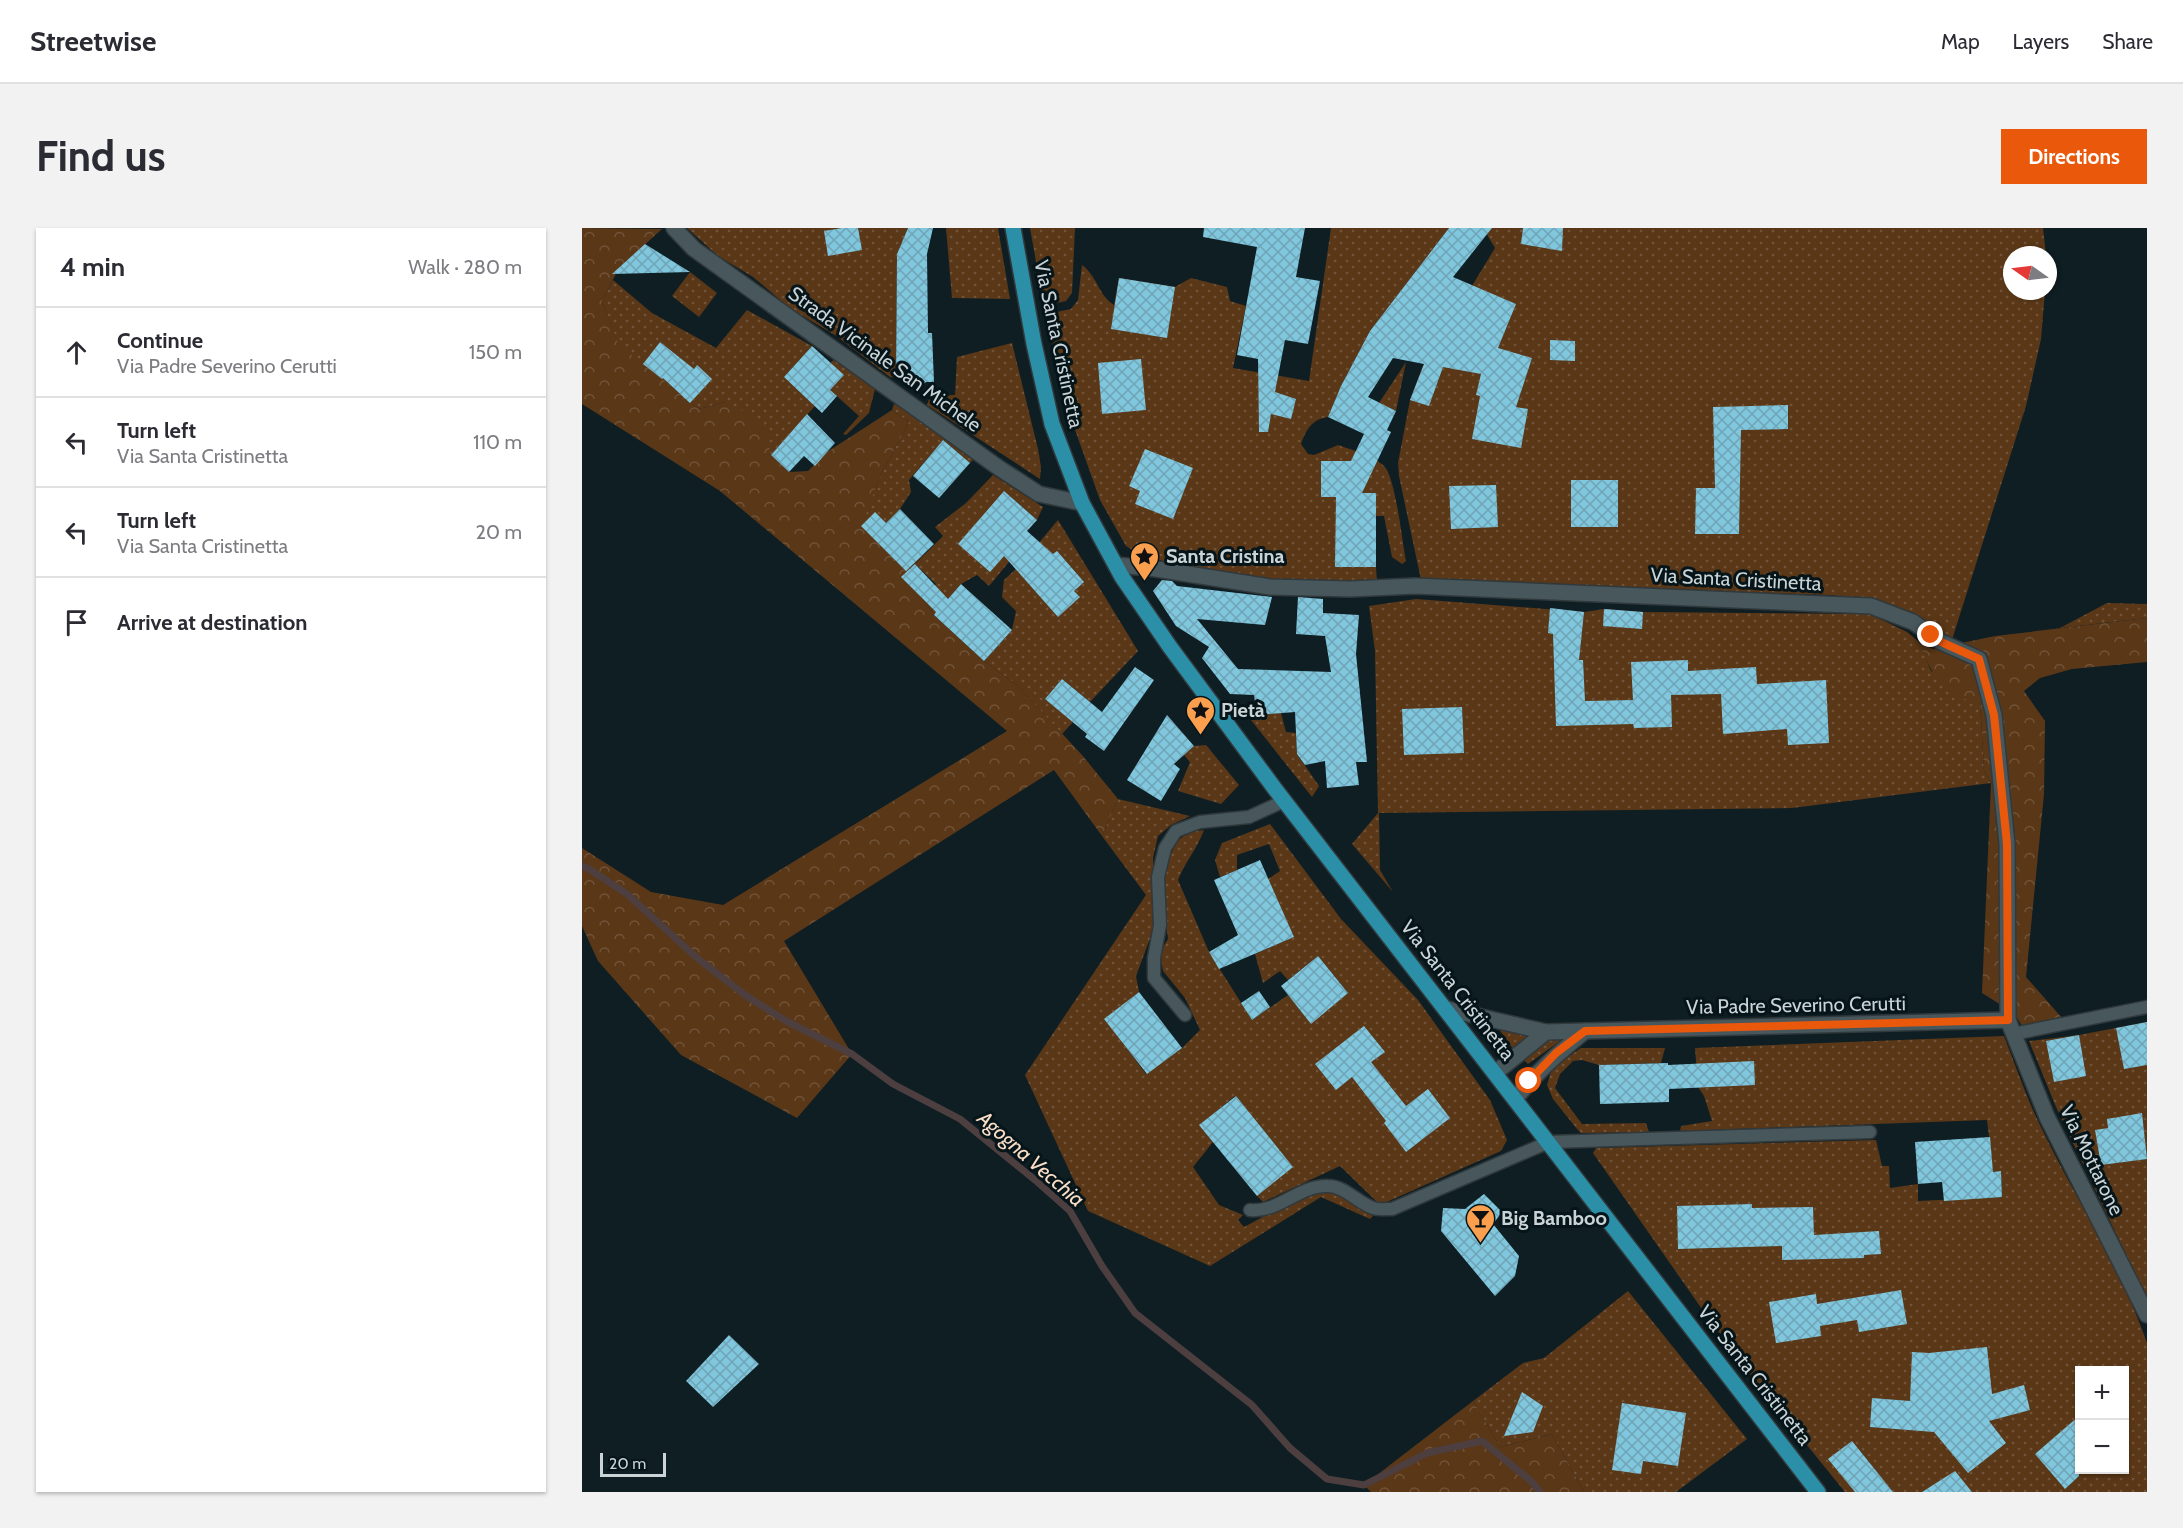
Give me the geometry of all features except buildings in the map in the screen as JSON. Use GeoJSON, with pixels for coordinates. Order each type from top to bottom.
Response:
{"type":"FeatureCollection","features":[{"type":"Feature","properties":{"kind":"main road","name":"Via Santa Cristinetta"},"geometry":{"type":"LineString","coordinates":[[1013,228],[1034,344],[1052,424],[1082,502],[1116,565],[1170,647],[1284,801],[1496,1072],[1818,1492]]}},
{"type":"Feature","properties":{"kind":"street","name":"Strada Vicinale San Michele"},"geometry":{"type":"LineString","coordinates":[[674,228],[694,249],[999,468],[1039,494],[1082,502]]}},
{"type":"Feature","properties":{"kind":"street","name":"Via Santa Cristinetta"},"geometry":{"type":"LineString","coordinates":[[1116,565],[1150,568],[1270,587],[1350,589],[1415,586],[1871,606],[1912,622],[1941,642],[1979,659],[1994,715],[2007,844],[2011,1027]]}},
{"type":"Feature","properties":{"kind":"street","name":"Via Padre Severino Cerutti"},"geometry":{"type":"LineString","coordinates":[[1447,1010],[1546,1032],[2011,1027]]}},
{"type":"Feature","properties":{"kind":"street","name":"Via Mottarone"},"geometry":{"type":"LineString","coordinates":[[2011,1027],[2047,1117],[2147,1315]]}},
{"type":"Feature","properties":{"kind":"street"},"geometry":{"type":"LineString","coordinates":[[1515,1099],[1556,1053],[1585,1031]]}},
{"type":"Feature","properties":{"kind":"street"},"geometry":{"type":"LineString","coordinates":[[1496,1072],[1546,1032]]}},
{"type":"Feature","properties":{"kind":"lane"},"geometry":{"type":"LineString","coordinates":[[1185,1015],[1154,978],[1154,958],[1160,925],[1158,877],[1165,848],[1176,831],[1200,822],[1249,818],[1284,801]]}},
{"type":"Feature","properties":{"kind":"lane"},"geometry":{"type":"LineString","coordinates":[[2011,1027],[2147,1007]]}},
{"type":"Feature","properties":{"kind":"lane"},"geometry":{"type":"LineString","coordinates":[[1250,1210],[1263,1211],[1310,1187],[1331,1185],[1375,1209],[1392,1209],[1549,1142],[1870,1132]]}},
{"type":"Feature","properties":{"kind":"green space"},"geometry":{"type":"Polygon","coordinates":[[[582,228],[662,229],[619,268],[602,301],[619,345],[699,409],[725,402],[764,422],[771,455],[789,472],[808,471],[827,452],[892,410],[909,422],[879,478],[862,526],[898,563],[916,545],[924,554],[902,577],[934,615],[984,661],[1017,685],[1082,755],[1118,799],[1102,836],[1054,770],[784,941],[852,1054],[797,1118],[681,1055],[598,961],[582,926],[582,848],[651,892],[723,905],[1007,731],[720,491],[582,404],[582,228]]]}},
{"type":"Feature","properties":{"kind":"green space"},"geometry":{"type":"Polygon","coordinates":[[[687,228],[908,228],[897,254],[896,378],[890,377],[835,335],[791,309],[753,277],[718,256],[687,228]]]}},
{"type":"Feature","properties":{"kind":"green space"},"geometry":{"type":"Polygon","coordinates":[[[946,228],[998,228],[1010,299],[952,298],[946,228]]]}},
{"type":"Feature","properties":{"kind":"green space"},"geometry":{"type":"Polygon","coordinates":[[[1030,228],[1075,228],[1072,293],[1066,301],[1044,306],[1030,228]]]}},
{"type":"Feature","properties":{"kind":"green space"},"geometry":{"type":"Polygon","coordinates":[[[1331,228],[1449,228],[1370,331],[1341,386],[1328,417],[1310,426],[1301,444],[1308,454],[1314,455],[1338,445],[1369,456],[1384,466],[1392,483],[1406,561],[1402,564],[1392,557],[1384,516],[1376,516],[1377,583],[1289,582],[1240,578],[1167,562],[1139,554],[1126,546],[1100,500],[1063,396],[1047,314],[1071,309],[1078,300],[1082,265],[1092,275],[1104,296],[1114,305],[1119,278],[1175,287],[1191,278],[1227,287],[1230,301],[1246,306],[1233,368],[1309,381],[1331,228]]]}},
{"type":"Feature","properties":{"kind":"green space"},"geometry":{"type":"Polygon","coordinates":[[[1483,228],[2043,228],[2045,246],[2003,246],[2003,300],[2044,300],[2041,339],[2026,406],[1950,646],[1872,602],[1832,595],[1613,589],[1551,583],[1457,583],[1421,580],[1398,463],[1410,400],[1422,368],[1495,248],[1483,228]]]}},
{"type":"Feature","properties":{"kind":"green space"},"geometry":{"type":"Polygon","coordinates":[[[690,272],[717,293],[699,317],[672,296],[690,272]]]}},
{"type":"Feature","properties":{"kind":"green space"},"geometry":{"type":"Polygon","coordinates":[[[613,280],[652,313],[716,348],[747,310],[812,346],[784,377],[815,406],[771,455],[725,402],[699,409],[619,346],[602,301],[613,280]]]}},
{"type":"Feature","properties":{"kind":"green space"},"geometry":{"type":"Polygon","coordinates":[[[1012,343],[1038,449],[1040,479],[927,405],[930,396],[955,395],[957,357],[1012,343]]]}},
{"type":"Feature","properties":{"kind":"green space"},"geometry":{"type":"Polygon","coordinates":[[[835,359],[876,385],[869,413],[846,435],[843,434],[859,416],[830,390],[843,375],[830,363],[835,359]]]}},
{"type":"Feature","properties":{"kind":"green space"},"geometry":{"type":"Polygon","coordinates":[[[1406,362],[1396,411],[1379,403],[1406,362]]]}},
{"type":"Feature","properties":{"kind":"green space"},"geometry":{"type":"Polygon","coordinates":[[[894,404],[903,406],[975,458],[970,463],[943,440],[909,480],[911,492],[900,509],[886,523],[861,526],[879,478],[909,422],[892,410],[894,404]]]}},
{"type":"Feature","properties":{"kind":"green space"},"geometry":{"type":"Polygon","coordinates":[[[993,475],[1043,507],[1037,520],[1004,491],[1008,551],[1014,556],[989,586],[977,575],[961,584],[934,615],[922,598],[936,584],[915,564],[943,536],[935,527],[966,503],[993,475]]]}},
{"type":"Feature","properties":{"kind":"green space"},"geometry":{"type":"Polygon","coordinates":[[[1058,520],[1138,651],[1090,702],[1062,679],[1045,699],[1073,722],[1062,734],[1017,685],[984,661],[1012,630],[1016,611],[1002,597],[1004,580],[1022,563],[1058,520]]]}},
{"type":"Feature","properties":{"kind":"green space"},"geometry":{"type":"Polygon","coordinates":[[[1416,599],[1584,612],[1604,609],[1643,612],[1870,614],[1907,632],[1919,642],[1931,671],[1980,701],[1984,770],[1991,783],[1792,808],[1379,813],[1380,870],[1393,892],[1352,844],[1378,813],[1375,651],[1369,606],[1416,599]]]}},
{"type":"Feature","properties":{"kind":"green space"},"geometry":{"type":"Polygon","coordinates":[[[2107,603],[2147,604],[2147,618],[2060,628],[2107,603]]]}},
{"type":"Feature","properties":{"kind":"green space"},"geometry":{"type":"Polygon","coordinates":[[[2147,618],[2147,662],[2072,669],[2040,678],[2024,691],[2045,721],[2044,794],[2026,977],[2062,1018],[2022,1026],[2014,1013],[1982,993],[1991,783],[1984,770],[1980,701],[1968,700],[1948,691],[1934,674],[1919,643],[1933,649],[1995,636],[2147,618]]]}},
{"type":"Feature","properties":{"kind":"green space"},"geometry":{"type":"Polygon","coordinates":[[[1281,713],[1286,732],[1296,733],[1297,754],[1319,786],[1312,797],[1247,715],[1281,713]]]}},
{"type":"Feature","properties":{"kind":"green space"},"geometry":{"type":"Polygon","coordinates":[[[1206,745],[1239,785],[1221,804],[1178,791],[1190,762],[1184,755],[1194,746],[1206,745]]]}},
{"type":"Feature","properties":{"kind":"green space"},"geometry":{"type":"Polygon","coordinates":[[[1118,799],[1190,816],[1171,825],[1158,836],[1153,858],[1155,925],[1136,976],[1139,992],[1105,1019],[1146,1074],[1182,1048],[1200,1030],[1185,998],[1163,971],[1160,952],[1168,939],[1162,882],[1168,859],[1178,840],[1190,832],[1204,830],[1178,880],[1209,952],[1252,1020],[1288,995],[1311,1023],[1348,993],[1318,956],[1288,980],[1280,971],[1263,983],[1255,954],[1293,937],[1268,879],[1280,871],[1269,844],[1237,855],[1237,870],[1220,877],[1215,860],[1222,843],[1270,824],[1341,919],[1418,1000],[1490,1100],[1507,1140],[1501,1151],[1380,1205],[1340,1166],[1263,1202],[1257,1196],[1289,1169],[1235,1096],[1200,1125],[1213,1142],[1193,1167],[1219,1205],[1243,1215],[1238,1220],[1244,1227],[1289,1203],[1326,1192],[1346,1197],[1373,1216],[1370,1219],[1321,1197],[1210,1266],[1088,1211],[1025,1075],[1146,895],[1102,836],[1118,799]]]}},
{"type":"Feature","properties":{"kind":"green space"},"geometry":{"type":"Polygon","coordinates":[[[2147,1022],[2147,1299],[2056,1107],[2029,1041],[2079,1035],[2147,1022]]]}},
{"type":"Feature","properties":{"kind":"green space"},"geometry":{"type":"Polygon","coordinates":[[[1499,1029],[1530,1035],[1513,1049],[1499,1029]]]}},
{"type":"Feature","properties":{"kind":"green space"},"geometry":{"type":"Polygon","coordinates":[[[2004,1036],[2038,1121],[2110,1258],[2147,1343],[2147,1492],[1972,1492],[1970,1490],[1967,1492],[1845,1492],[1752,1377],[1593,1153],[1596,1148],[1876,1140],[1882,1166],[1889,1166],[1890,1188],[1918,1184],[1918,1201],[2002,1197],[2001,1171],[1993,1172],[1987,1120],[1680,1131],[1681,1126],[1712,1121],[1704,1096],[1698,1087],[1695,1048],[2004,1036]]]}},
{"type":"Feature","properties":{"kind":"green space"},"geometry":{"type":"Polygon","coordinates":[[[1548,1037],[1563,1039],[1528,1064],[1524,1060],[1527,1053],[1548,1037]]]}},
{"type":"Feature","properties":{"kind":"green space"},"geometry":{"type":"Polygon","coordinates":[[[1581,1048],[1665,1048],[1661,1063],[1599,1065],[1582,1060],[1573,1061],[1560,1074],[1555,1088],[1582,1124],[1646,1123],[1649,1132],[1581,1133],[1577,1129],[1553,1099],[1547,1085],[1552,1068],[1581,1048]]]}},
{"type":"Feature","properties":{"kind":"green space"},"geometry":{"type":"Polygon","coordinates":[[[1628,1291],[1747,1439],[1676,1492],[1584,1492],[1552,1434],[1500,1447],[1473,1401],[1523,1363],[1544,1358],[1628,1291]]]}},
{"type":"Feature","properties":{"kind":"green space"},"geometry":{"type":"Polygon","coordinates":[[[1473,1401],[1500,1447],[1552,1434],[1584,1492],[1371,1492],[1364,1485],[1473,1401]]]}},
{"type":"Feature","properties":{"kind":"waterway","name":"Agogna Vecchia"},"geometry":{"type":"LineString","coordinates":[[582,866],[627,894],[697,958],[745,995],[786,1021],[852,1054],[893,1084],[960,1119],[1035,1180],[1070,1211],[1102,1266],[1135,1313],[1252,1405],[1290,1448],[1327,1479],[1364,1485],[1427,1453],[1482,1441],[1531,1481],[1540,1492]]}},
{"type":"Feature","properties":{"kind":"place","name":"Santa Cristina"},"geometry":{"type":"Point","coordinates":[1145,582]}},
{"type":"Feature","properties":{"kind":"place","name":"Pietà"},"geometry":{"type":"Point","coordinates":[1200,736]}},
{"type":"Feature","properties":{"kind":"place","name":"Big Bamboo"},"geometry":{"type":"Point","coordinates":[1480,1244]}},
{"type":"Feature","properties":{"kind":"route"},"geometry":{"type":"LineString","coordinates":[[1529,1081],[1556,1053],[1585,1031],[2008,1020],[2007,844],[1994,715],[1979,659],[1931,635]]}}]}
